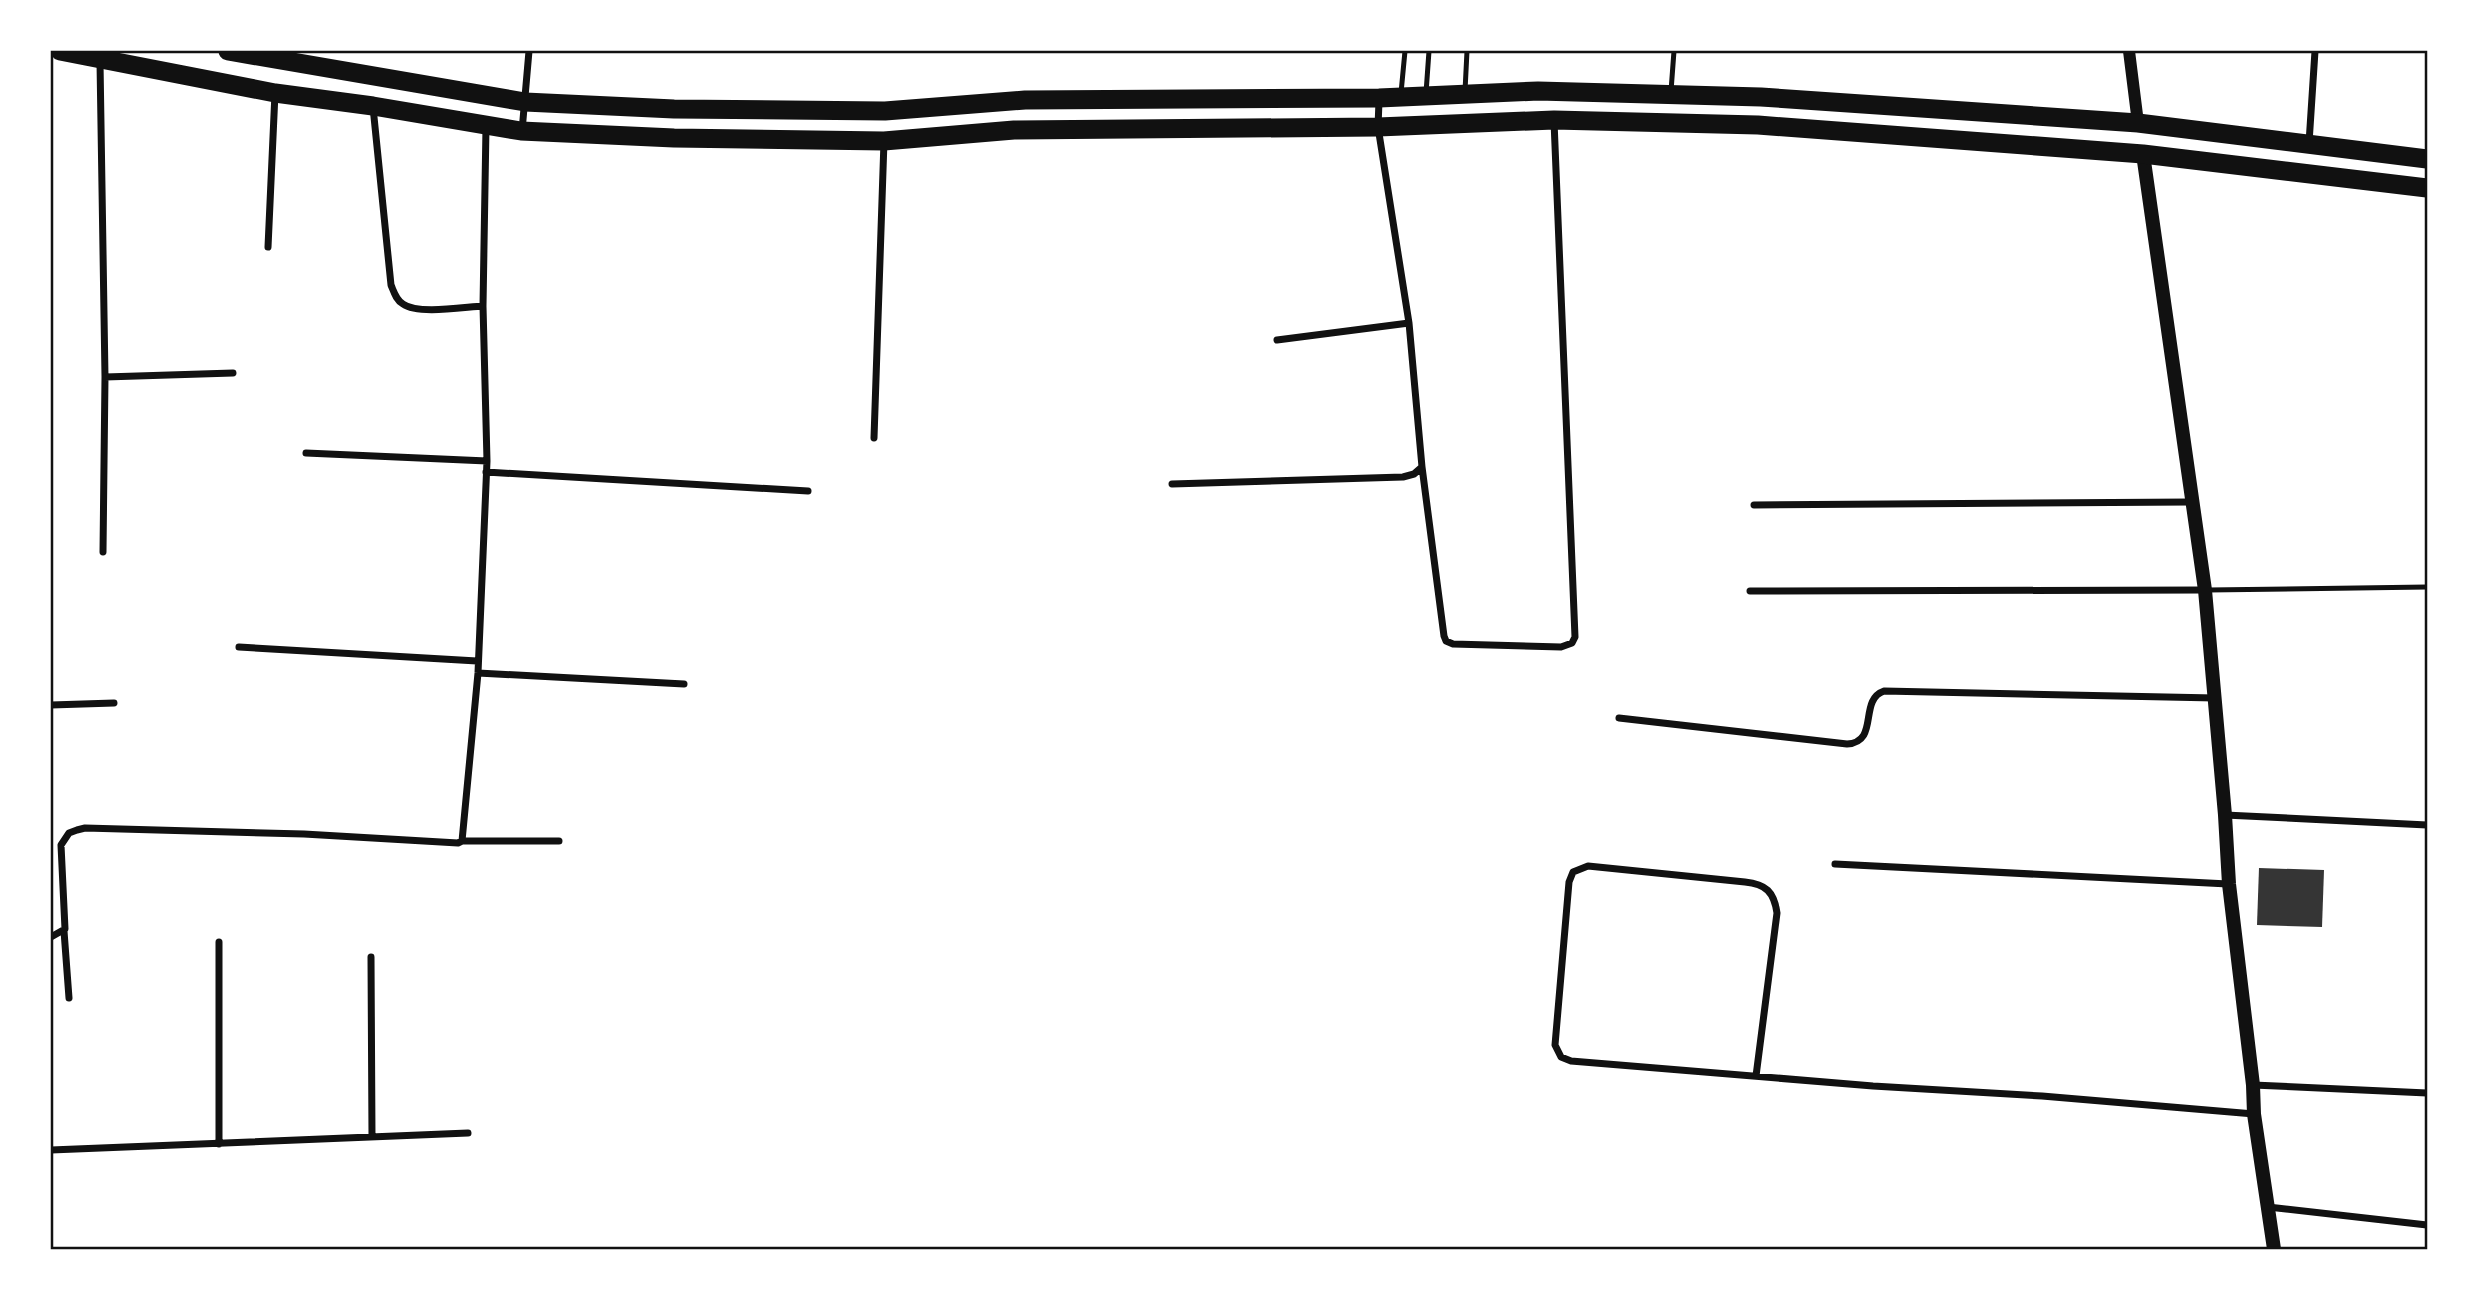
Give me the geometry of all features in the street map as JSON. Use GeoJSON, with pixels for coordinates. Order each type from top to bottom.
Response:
{"type":"FeatureCollection","features":[{"type":"Feature","properties":{"kind":"highway"},"geometry":{"type":"LineString","coordinates":[[60,51],[275,93],[522,131],[674,138],[884,141],[1014,130],[1378,127],[1554,120],[1758,125],[2143,154],[2427,188]]}},
{"type":"Feature","properties":{"kind":"highway"},"geometry":{"type":"LineString","coordinates":[[228,51],[525,102],[674,109],[885,111],[1025,100],[1401,97],[1538,91],[1670,94],[1761,97],[2138,123],[2427,159]]}},
{"type":"Feature","properties":{"kind":"main road"},"geometry":{"type":"LineString","coordinates":[[2143,154],[2205,590],[2229,884],[2254,1114],[2274,1249]]}},
{"type":"Feature","properties":{"kind":"street"},"geometry":{"type":"LineString","coordinates":[[522,131],[529,51]]}},
{"type":"Feature","properties":{"kind":"street"},"geometry":{"type":"LineString","coordinates":[[2129,51],[2138,123]]}},
{"type":"Feature","properties":{"kind":"street"},"geometry":{"type":"LineString","coordinates":[[2309,144],[2315,51]]}},
{"type":"Feature","properties":{"kind":"street"},"geometry":{"type":"LineString","coordinates":[[100,58],[105,377],[103,552]]}},
{"type":"Feature","properties":{"kind":"street"},"geometry":{"type":"LineString","coordinates":[[268,247],[275,93]]}},
{"type":"Feature","properties":{"kind":"street"},"geometry":{"type":"LineString","coordinates":[[1379,97],[1378,127],[1409,323],[1422,467],[1446,641],[1453,644],[1561,647],[1572,643],[1575,637],[1554,120]]}},
{"type":"Feature","properties":{"kind":"street"},"geometry":{"type":"LineString","coordinates":[[373,106],[391,285],[397,299],[416,309],[483,306]]}},
{"type":"Feature","properties":{"kind":"street"},"geometry":{"type":"LineString","coordinates":[[462,841],[478,673],[487,461],[483,306],[486,127]]}},
{"type":"Feature","properties":{"kind":"street"},"geometry":{"type":"LineString","coordinates":[[874,438],[884,141]]}},
{"type":"Feature","properties":{"kind":"street"},"geometry":{"type":"LineString","coordinates":[[1277,340],[1409,323]]}},
{"type":"Feature","properties":{"kind":"street"},"geometry":{"type":"LineString","coordinates":[[105,377],[233,373]]}},
{"type":"Feature","properties":{"kind":"street"},"geometry":{"type":"LineString","coordinates":[[306,453],[487,461]]}},
{"type":"Feature","properties":{"kind":"street"},"geometry":{"type":"LineString","coordinates":[[1172,484],[1403,477],[1414,474],[1422,467]]}},
{"type":"Feature","properties":{"kind":"street"},"geometry":{"type":"LineString","coordinates":[[486,472],[808,491]]}},
{"type":"Feature","properties":{"kind":"street"},"geometry":{"type":"LineString","coordinates":[[1754,505],[2191,502]]}},
{"type":"Feature","properties":{"kind":"street"},"geometry":{"type":"LineString","coordinates":[[1750,592],[2205,590]]}},
{"type":"Feature","properties":{"kind":"street"},"geometry":{"type":"LineString","coordinates":[[239,646],[477,661]]}},
{"type":"Feature","properties":{"kind":"street"},"geometry":{"type":"LineString","coordinates":[[478,673],[684,684]]}},
{"type":"Feature","properties":{"kind":"street"},"geometry":{"type":"LineString","coordinates":[[1619,719],[1853,744],[1866,732],[1871,702],[1875,695],[1882,691],[2215,698]]}},
{"type":"Feature","properties":{"kind":"street"},"geometry":{"type":"LineString","coordinates":[[51,705],[114,703]]}},
{"type":"Feature","properties":{"kind":"street"},"geometry":{"type":"LineString","coordinates":[[2225,815],[2427,824]]}},
{"type":"Feature","properties":{"kind":"street"},"geometry":{"type":"LineString","coordinates":[[69,999],[61,845],[69,833],[77,830],[202,831],[458,843],[559,841]]}},
{"type":"Feature","properties":{"kind":"street"},"geometry":{"type":"LineString","coordinates":[[1835,864],[2229,884]]}},
{"type":"Feature","properties":{"kind":"street"},"geometry":{"type":"LineString","coordinates":[[1756,1076],[1777,913],[1771,892],[1763,886],[1745,882],[1588,866],[1573,872],[1569,882],[1555,1045],[1561,1057],[1583,1063],[2254,1114]]}},
{"type":"Feature","properties":{"kind":"street"},"geometry":{"type":"LineString","coordinates":[[51,937],[64,931]]}},
{"type":"Feature","properties":{"kind":"street"},"geometry":{"type":"LineString","coordinates":[[219,942],[219,1144]]}},
{"type":"Feature","properties":{"kind":"street"},"geometry":{"type":"LineString","coordinates":[[371,957],[372,1137]]}},
{"type":"Feature","properties":{"kind":"street"},"geometry":{"type":"LineString","coordinates":[[2253,1086],[2427,1093]]}},
{"type":"Feature","properties":{"kind":"street"},"geometry":{"type":"LineString","coordinates":[[51,1150],[468,1133]]}},
{"type":"Feature","properties":{"kind":"street"},"geometry":{"type":"LineString","coordinates":[[2267,1207],[2427,1225]]}},
{"type":"Feature","properties":{"kind":"lane"},"geometry":{"type":"LineString","coordinates":[[1401,97],[1405,51]]}},
{"type":"Feature","properties":{"kind":"lane"},"geometry":{"type":"LineString","coordinates":[[1426,96],[1429,51]]}},
{"type":"Feature","properties":{"kind":"lane"},"geometry":{"type":"LineString","coordinates":[[1465,94],[1467,51]]}},
{"type":"Feature","properties":{"kind":"lane"},"geometry":{"type":"LineString","coordinates":[[1670,94],[1674,51]]}},
{"type":"Feature","properties":{"kind":"lane"},"geometry":{"type":"LineString","coordinates":[[2205,590],[2427,587]]}},
{"type":"Feature","properties":{"kind":"building"},"geometry":{"type":"Polygon","coordinates":[[[2259,868],[2324,870],[2322,927],[2257,925],[2259,868]]]}}]}
